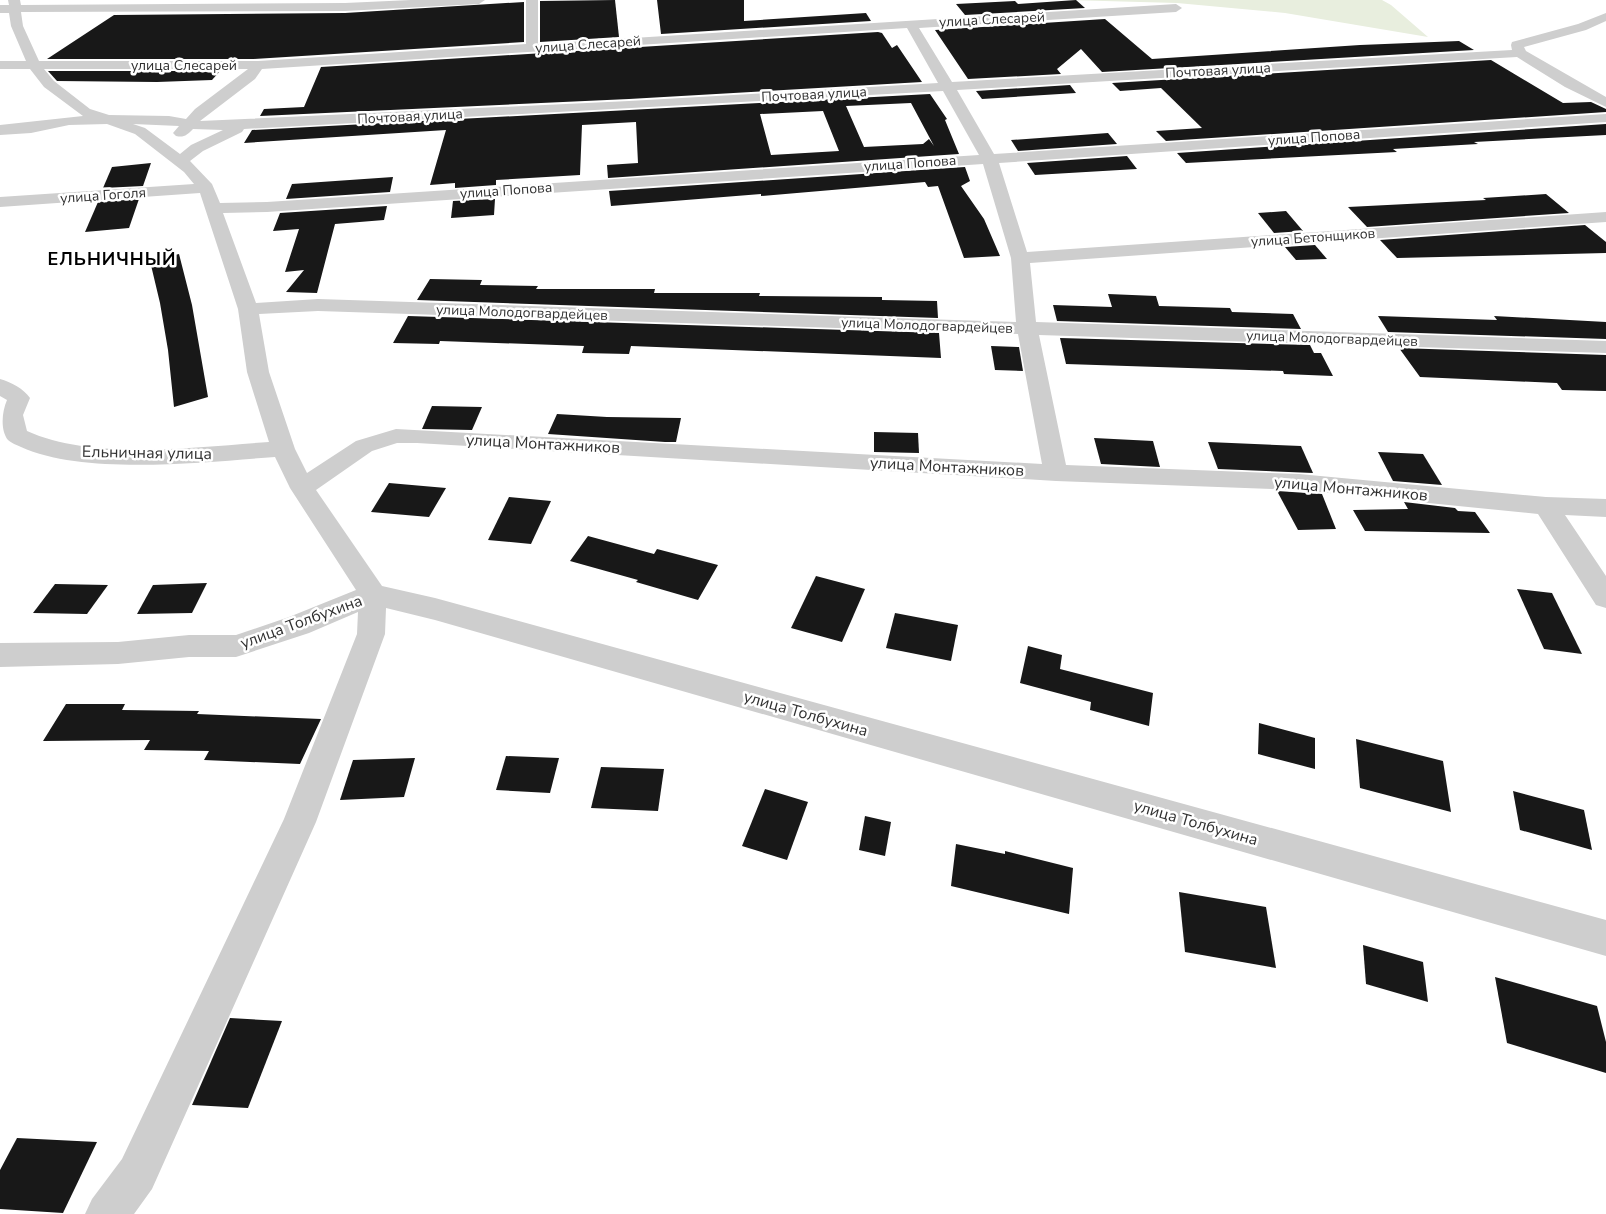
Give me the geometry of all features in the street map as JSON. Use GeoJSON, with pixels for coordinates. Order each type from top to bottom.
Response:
{"type":"FeatureCollection","features":[{"type":"Feature","properties":{"kind":"street"},"geometry":{"type":"LineString","coordinates":[[0,9],[14,4],[345,7],[478,0]]}},
{"type":"Feature","properties":{"kind":"street"},"geometry":{"type":"LineString","coordinates":[[532,0],[532,47]]}},
{"type":"Feature","properties":{"kind":"street"},"geometry":{"type":"LineString","coordinates":[[14,4],[17,26],[34,65],[49,84],[85,112],[140,131],[174,156],[210,198],[248,309],[258,372],[283,449],[302,488],[373,594],[372,634],[299,822],[137,1174],[107,1214]]}},
{"type":"Feature","properties":{"kind":"street","name":"улица Слесарей"},"geometry":{"type":"LineString","coordinates":[[0,65],[258,65],[1176,8]]}},
{"type":"Feature","properties":{"kind":"street"},"geometry":{"type":"LineString","coordinates":[[1606,17],[1582,27],[1517,46],[1520,53],[1570,84],[1606,103]]}},
{"type":"Feature","properties":{"kind":"street"},"geometry":{"type":"LineString","coordinates":[[911,24],[949,86],[989,158],[1020,258],[1027,328],[1056,473]]}},
{"type":"Feature","properties":{"kind":"street","name":"Почтовая улица"},"geometry":{"type":"LineString","coordinates":[[0,130],[31,128],[69,121],[143,119],[189,122],[203,126],[248,124],[1520,53]]}},
{"type":"Feature","properties":{"kind":"street"},"geometry":{"type":"LineString","coordinates":[[174,156],[189,122],[218,98],[250,76],[258,65]]}},
{"type":"Feature","properties":{"kind":"street","name":"улица Попова"},"geometry":{"type":"LineString","coordinates":[[210,198],[267,207],[1606,118]]}},
{"type":"Feature","properties":{"kind":"street"},"geometry":{"type":"LineString","coordinates":[[174,156],[248,124]]}},
{"type":"Feature","properties":{"kind":"street","name":"улица Гоголя"},"geometry":{"type":"LineString","coordinates":[[0,202],[210,198]]}},
{"type":"Feature","properties":{"kind":"street","name":"улица Бетонщиков"},"geometry":{"type":"LineString","coordinates":[[1020,258],[1606,217]]}},
{"type":"Feature","properties":{"kind":"street","name":"улица Молодогвардейцев"},"geometry":{"type":"LineString","coordinates":[[248,309],[318,305],[1606,347]]}},
{"type":"Feature","properties":{"kind":"street","name":"Ельничная улица"},"geometry":{"type":"LineString","coordinates":[[0,386],[19,398],[12,415],[16,435],[42,446],[94,454],[179,456],[283,449]]}},
{"type":"Feature","properties":{"kind":"street","name":"улица Монтажников"},"geometry":{"type":"LineString","coordinates":[[302,488],[364,446],[396,436],[416,436],[1056,473],[1299,482],[1546,506],[1606,508]]}},
{"type":"Feature","properties":{"kind":"street"},"geometry":{"type":"LineString","coordinates":[[1546,506],[1606,598]]}},
{"type":"Feature","properties":{"kind":"street","name":"улица Толбухина"},"geometry":{"type":"LineString","coordinates":[[0,655],[118,653],[189,646],[236,646],[299,625],[373,594],[445,611],[1606,938]]}},
{"type":"Feature","properties":{"kind":"green space"},"geometry":{"type":"Polygon","coordinates":[[[1067,0],[1382,0],[1391,5],[1428,37],[1285,13],[1177,3],[1067,0]]]}},
{"type":"Feature","properties":{"kind":"building"},"geometry":{"type":"Polygon","coordinates":[[[615,0],[619,37],[540,42],[540,1],[615,0]]]}},
{"type":"Feature","properties":{"kind":"building"},"geometry":{"type":"Polygon","coordinates":[[[657,0],[744,0],[744,21],[866,13],[871,21],[661,34],[657,0]]]}},
{"type":"Feature","properties":{"kind":"building"},"geometry":{"type":"Polygon","coordinates":[[[1076,0],[1085,8],[965,15],[956,4],[1015,1],[1018,4],[1076,0]]]}},
{"type":"Feature","properties":{"kind":"building"},"geometry":{"type":"Polygon","coordinates":[[[524,2],[524,42],[254,59],[47,59],[114,15],[345,13],[524,2]]]}},
{"type":"Feature","properties":{"kind":"building"},"geometry":{"type":"Polygon","coordinates":[[[1105,19],[1152,59],[1360,45],[1459,41],[1474,50],[1102,72],[1081,49],[1057,69],[1061,74],[968,79],[935,30],[1105,19]]]}},
{"type":"Feature","properties":{"kind":"building"},"geometry":{"type":"Polygon","coordinates":[[[882,33],[892,48],[897,45],[922,82],[629,99],[260,116],[264,109],[304,107],[321,67],[882,33]]]}},
{"type":"Feature","properties":{"kind":"building"},"geometry":{"type":"Polygon","coordinates":[[[1491,60],[1563,103],[1591,102],[1606,109],[1606,112],[1166,141],[1156,131],[1202,128],[1161,88],[1120,91],[1112,83],[1491,60]]]}},
{"type":"Feature","properties":{"kind":"building"},"geometry":{"type":"Polygon","coordinates":[[[48,71],[220,71],[212,80],[157,82],[57,81],[48,71]]]}},
{"type":"Feature","properties":{"kind":"building"},"geometry":{"type":"Polygon","coordinates":[[[1070,85],[1076,93],[982,99],[976,91],[1070,85]]]}},
{"type":"Feature","properties":{"kind":"building"},"geometry":{"type":"Polygon","coordinates":[[[930,94],[947,119],[945,120],[959,154],[608,178],[607,165],[638,163],[636,122],[582,125],[580,175],[496,180],[496,185],[455,188],[455,183],[430,185],[446,130],[244,143],[252,130],[930,94]],[[911,103],[846,106],[864,147],[923,144],[929,139],[934,146],[911,103]],[[823,111],[760,114],[771,155],[839,151],[823,111]]]}},
{"type":"Feature","properties":{"kind":"building"},"geometry":{"type":"Polygon","coordinates":[[[1606,124],[1606,135],[1474,142],[1478,144],[1393,149],[1397,152],[1186,163],[1177,153],[1606,124]]]}},
{"type":"Feature","properties":{"kind":"building"},"geometry":{"type":"Polygon","coordinates":[[[1108,133],[1117,144],[1018,151],[1011,140],[1108,133]]]}},
{"type":"Feature","properties":{"kind":"building"},"geometry":{"type":"Polygon","coordinates":[[[1127,156],[1137,169],[1035,175],[1027,163],[1127,156]]]}},
{"type":"Feature","properties":{"kind":"building"},"geometry":{"type":"Polygon","coordinates":[[[151,163],[143,186],[103,188],[112,167],[151,163]]]}},
{"type":"Feature","properties":{"kind":"building"},"geometry":{"type":"Polygon","coordinates":[[[965,167],[970,181],[961,186],[984,219],[1000,256],[964,258],[938,186],[928,187],[925,182],[611,206],[609,191],[965,167]]]}},
{"type":"Feature","properties":{"kind":"building"},"geometry":{"type":"Polygon","coordinates":[[[393,177],[390,192],[286,199],[292,184],[393,177]]]}},
{"type":"Feature","properties":{"kind":"building"},"geometry":{"type":"Polygon","coordinates":[[[1546,194],[1569,213],[1367,227],[1348,207],[1486,200],[1483,198],[1546,194]]]}},
{"type":"Feature","properties":{"kind":"building"},"geometry":{"type":"Polygon","coordinates":[[[139,199],[129,228],[85,232],[98,202],[139,199]]]}},
{"type":"Feature","properties":{"kind":"building"},"geometry":{"type":"Polygon","coordinates":[[[495,199],[494,215],[451,218],[453,201],[495,199]]]}},
{"type":"Feature","properties":{"kind":"building"},"geometry":{"type":"Polygon","coordinates":[[[387,206],[384,220],[335,224],[317,293],[286,292],[304,270],[285,272],[299,229],[273,231],[280,213],[387,206]]]}},
{"type":"Feature","properties":{"kind":"building"},"geometry":{"type":"Polygon","coordinates":[[[1286,211],[1303,231],[1274,233],[1258,213],[1286,211]]]}},
{"type":"Feature","properties":{"kind":"building"},"geometry":{"type":"Polygon","coordinates":[[[1585,225],[1606,242],[1606,253],[1397,258],[1380,240],[1585,225]]]}},
{"type":"Feature","properties":{"kind":"building"},"geometry":{"type":"Polygon","coordinates":[[[1315,245],[1327,259],[1296,260],[1285,247],[1315,245]]]}},
{"type":"Feature","properties":{"kind":"building"},"geometry":{"type":"Polygon","coordinates":[[[179,254],[192,305],[208,397],[174,407],[168,350],[150,261],[179,254]]]}},
{"type":"Feature","properties":{"kind":"building"},"geometry":{"type":"Polygon","coordinates":[[[430,279],[482,280],[480,285],[538,286],[536,289],[655,289],[654,293],[760,293],[759,296],[882,297],[882,300],[937,301],[938,318],[417,300],[430,279]]]}},
{"type":"Feature","properties":{"kind":"building"},"geometry":{"type":"Polygon","coordinates":[[[1108,294],[1156,296],[1159,306],[1230,308],[1232,312],[1293,314],[1301,329],[1057,321],[1053,305],[1112,307],[1108,294]]]}},
{"type":"Feature","properties":{"kind":"building"},"geometry":{"type":"Polygon","coordinates":[[[408,316],[939,333],[941,358],[631,346],[629,354],[582,353],[584,346],[440,341],[439,344],[393,343],[408,316]]]}},
{"type":"Feature","properties":{"kind":"building"},"geometry":{"type":"Polygon","coordinates":[[[1378,316],[1497,320],[1494,316],[1606,322],[1606,339],[1388,332],[1378,316]]]}},
{"type":"Feature","properties":{"kind":"building"},"geometry":{"type":"Polygon","coordinates":[[[1060,338],[1310,345],[1314,353],[1321,353],[1333,376],[1284,374],[1283,371],[1066,364],[1060,338]]]}},
{"type":"Feature","properties":{"kind":"building"},"geometry":{"type":"Polygon","coordinates":[[[991,346],[1019,347],[1023,371],[995,370],[991,346]]]}},
{"type":"Feature","properties":{"kind":"building"},"geometry":{"type":"Polygon","coordinates":[[[1399,348],[1606,355],[1606,391],[1562,390],[1557,383],[1420,377],[1399,348]]]}},
{"type":"Feature","properties":{"kind":"building"},"geometry":{"type":"Polygon","coordinates":[[[432,406],[482,407],[472,430],[422,429],[432,406]]]}},
{"type":"Feature","properties":{"kind":"building"},"geometry":{"type":"Polygon","coordinates":[[[557,414],[681,418],[676,442],[665,442],[548,434],[557,414]]]}},
{"type":"Feature","properties":{"kind":"building"},"geometry":{"type":"Polygon","coordinates":[[[874,432],[918,433],[919,453],[874,452],[874,432]]]}},
{"type":"Feature","properties":{"kind":"building"},"geometry":{"type":"Polygon","coordinates":[[[1094,438],[1153,441],[1160,467],[1101,464],[1094,438]]]}},
{"type":"Feature","properties":{"kind":"building"},"geometry":{"type":"Polygon","coordinates":[[[1208,442],[1301,446],[1313,473],[1218,469],[1208,442]]]}},
{"type":"Feature","properties":{"kind":"building"},"geometry":{"type":"Polygon","coordinates":[[[1378,452],[1423,454],[1442,485],[1393,481],[1378,452]]]}},
{"type":"Feature","properties":{"kind":"building"},"geometry":{"type":"Polygon","coordinates":[[[389,483],[446,488],[429,517],[371,512],[389,483]]]}},
{"type":"Feature","properties":{"kind":"building"},"geometry":{"type":"Polygon","coordinates":[[[1277,491],[1322,494],[1336,529],[1298,530],[1277,491]]]}},
{"type":"Feature","properties":{"kind":"building"},"geometry":{"type":"Polygon","coordinates":[[[509,497],[551,501],[531,544],[488,540],[509,497]]]}},
{"type":"Feature","properties":{"kind":"building"},"geometry":{"type":"Polygon","coordinates":[[[1404,502],[1475,512],[1490,533],[1365,531],[1353,510],[1408,509],[1404,502]]]}},
{"type":"Feature","properties":{"kind":"building"},"geometry":{"type":"Polygon","coordinates":[[[588,536],[654,554],[657,549],[718,565],[698,600],[636,582],[638,580],[570,561],[588,536]]]}},
{"type":"Feature","properties":{"kind":"building"},"geometry":{"type":"Polygon","coordinates":[[[816,576],[865,589],[842,642],[791,628],[816,576]]]}},
{"type":"Feature","properties":{"kind":"building"},"geometry":{"type":"Polygon","coordinates":[[[207,583],[192,613],[137,614],[153,585],[207,583]]]}},
{"type":"Feature","properties":{"kind":"building"},"geometry":{"type":"Polygon","coordinates":[[[55,584],[108,585],[87,614],[33,613],[55,584]]]}},
{"type":"Feature","properties":{"kind":"building"},"geometry":{"type":"Polygon","coordinates":[[[1517,589],[1552,593],[1582,654],[1544,649],[1517,589]]]}},
{"type":"Feature","properties":{"kind":"building"},"geometry":{"type":"Polygon","coordinates":[[[895,613],[958,625],[951,661],[886,648],[895,613]]]}},
{"type":"Feature","properties":{"kind":"building"},"geometry":{"type":"Polygon","coordinates":[[[1028,646],[1062,655],[1060,669],[1153,693],[1149,726],[1090,710],[1091,702],[1020,683],[1028,646]]]}},
{"type":"Feature","properties":{"kind":"building"},"geometry":{"type":"Polygon","coordinates":[[[66,704],[125,704],[122,710],[199,711],[197,714],[321,719],[300,764],[204,760],[209,751],[144,750],[150,740],[43,741],[66,704]]]}},
{"type":"Feature","properties":{"kind":"building"},"geometry":{"type":"Polygon","coordinates":[[[1259,723],[1315,738],[1315,769],[1258,754],[1259,723]]]}},
{"type":"Feature","properties":{"kind":"building"},"geometry":{"type":"Polygon","coordinates":[[[1356,739],[1443,761],[1451,812],[1360,788],[1356,739]]]}},
{"type":"Feature","properties":{"kind":"building"},"geometry":{"type":"Polygon","coordinates":[[[506,756],[559,758],[550,793],[496,790],[506,756]]]}},
{"type":"Feature","properties":{"kind":"building"},"geometry":{"type":"Polygon","coordinates":[[[415,758],[404,797],[340,800],[353,760],[415,758]]]}},
{"type":"Feature","properties":{"kind":"building"},"geometry":{"type":"Polygon","coordinates":[[[601,767],[664,769],[658,811],[591,808],[601,767]]]}},
{"type":"Feature","properties":{"kind":"building"},"geometry":{"type":"Polygon","coordinates":[[[765,789],[808,802],[787,860],[742,846],[765,789]]]}},
{"type":"Feature","properties":{"kind":"building"},"geometry":{"type":"Polygon","coordinates":[[[1513,791],[1584,810],[1592,850],[1520,830],[1513,791]]]}},
{"type":"Feature","properties":{"kind":"building"},"geometry":{"type":"Polygon","coordinates":[[[865,816],[891,822],[885,856],[859,850],[865,816]]]}},
{"type":"Feature","properties":{"kind":"building"},"geometry":{"type":"Polygon","coordinates":[[[956,844],[1005,854],[1005,851],[1073,868],[1069,914],[951,886],[956,844]]]}},
{"type":"Feature","properties":{"kind":"building"},"geometry":{"type":"Polygon","coordinates":[[[1179,892],[1266,907],[1276,968],[1185,952],[1179,892]]]}},
{"type":"Feature","properties":{"kind":"building"},"geometry":{"type":"Polygon","coordinates":[[[1363,945],[1423,962],[1428,1002],[1366,984],[1363,945]]]}},
{"type":"Feature","properties":{"kind":"building"},"geometry":{"type":"Polygon","coordinates":[[[1495,977],[1597,1006],[1606,1042],[1606,1073],[1507,1043],[1495,977]]]}},
{"type":"Feature","properties":{"kind":"building"},"geometry":{"type":"Polygon","coordinates":[[[230,1018],[282,1021],[248,1108],[192,1105],[230,1018]]]}},
{"type":"Feature","properties":{"kind":"building"},"geometry":{"type":"Polygon","coordinates":[[[17,1138],[97,1142],[63,1213],[0,1209],[0,1170],[17,1138]]]}},
{"type":"Feature","properties":{"kind":"district","name":"ЕЛЬНИЧНЫЙ"},"geometry":{"type":"Point","coordinates":[112,259]}}]}
